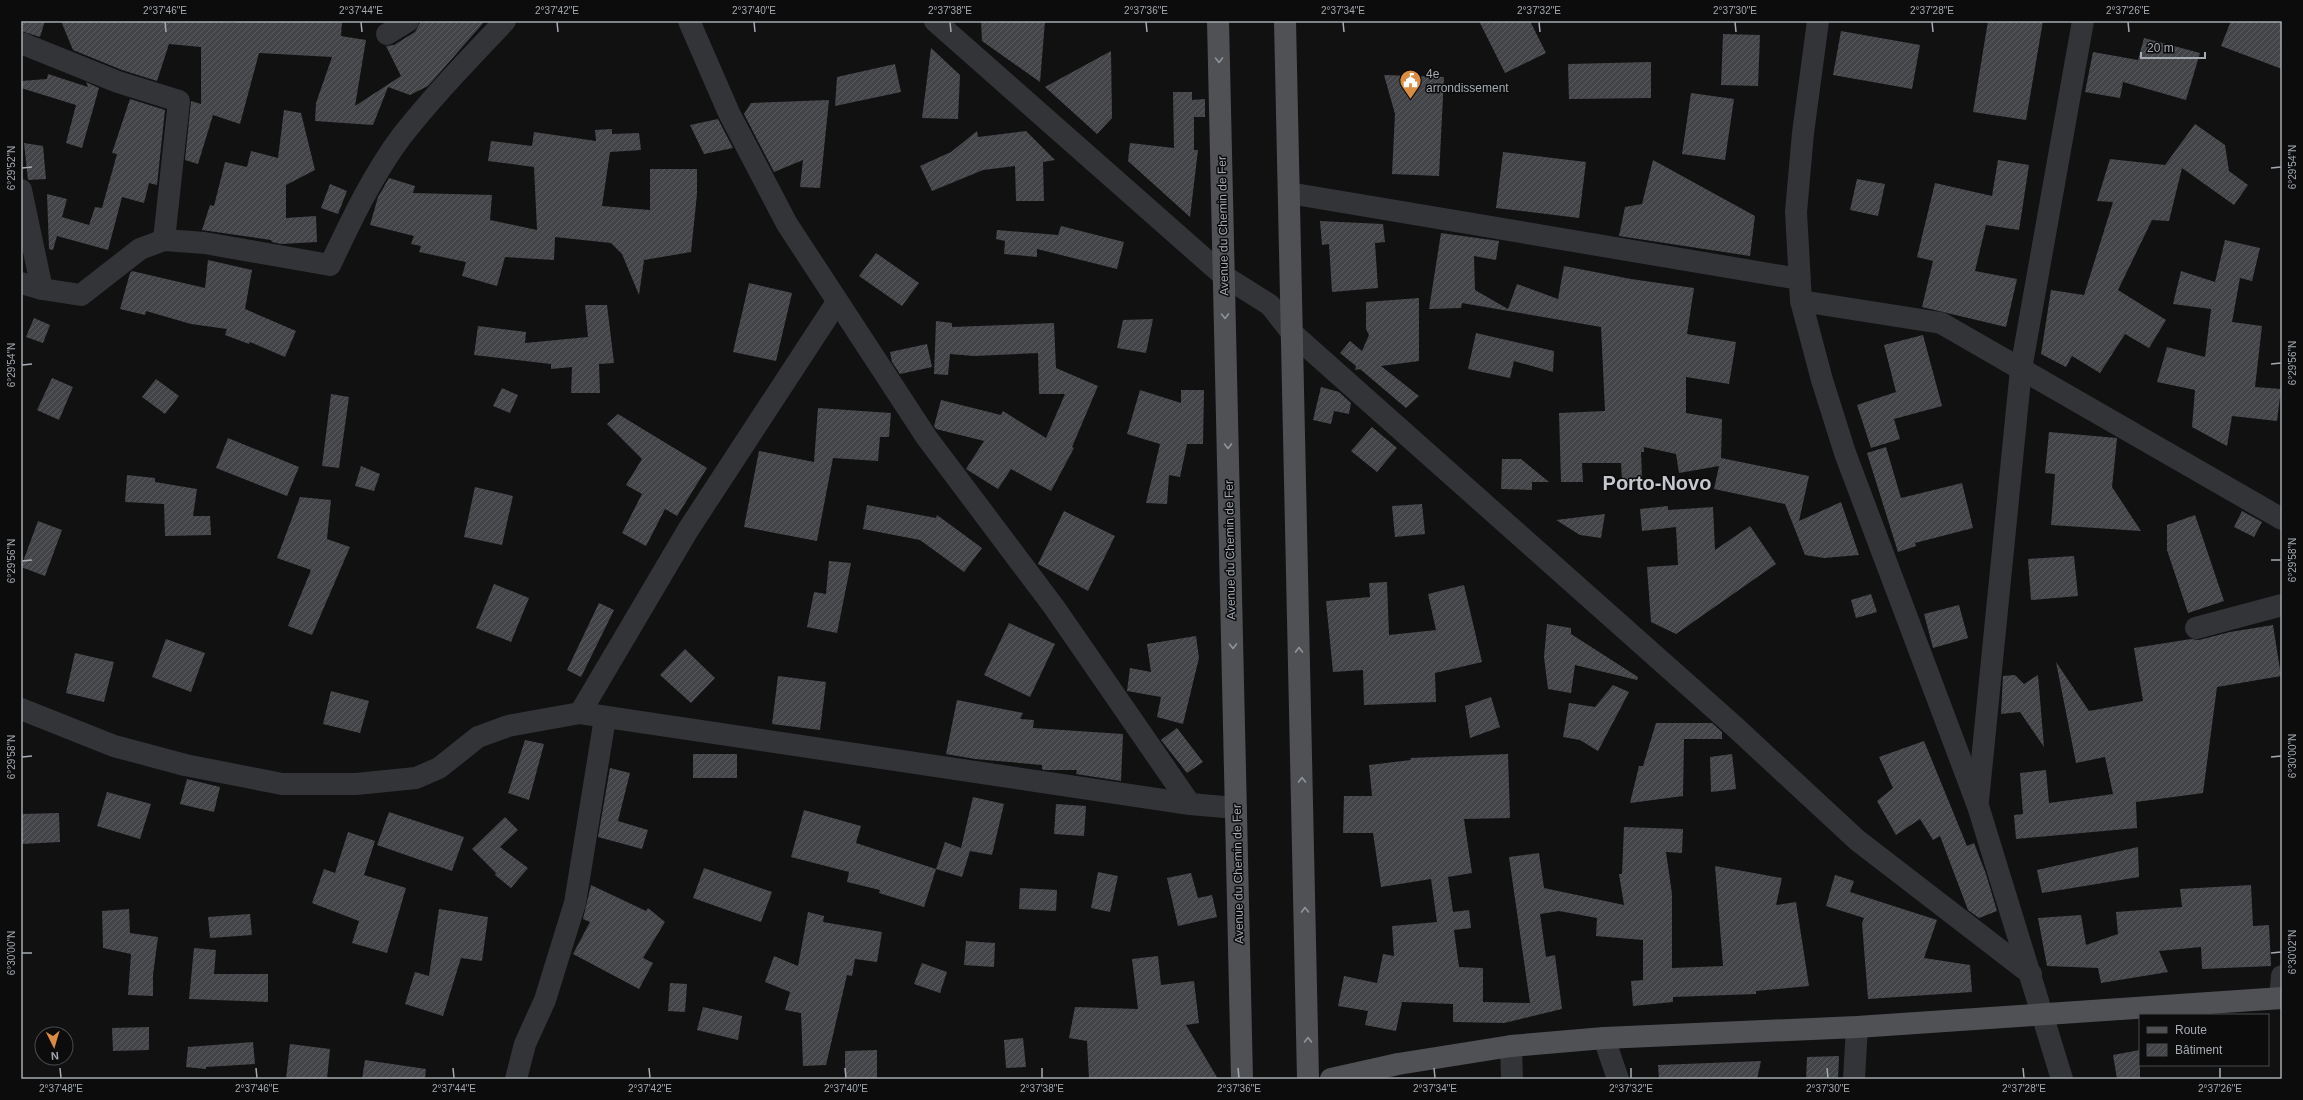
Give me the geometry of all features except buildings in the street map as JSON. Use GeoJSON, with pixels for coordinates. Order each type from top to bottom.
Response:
{"type":"FeatureCollection","features":[{"type":"Feature","properties":{"kind":"main road","name":"Avenue du Chemin de Fer"},"geometry":{"type":"LineString","coordinates":[[1218,21],[1242,1079]]}},
{"type":"Feature","properties":{"kind":"main road"},"geometry":{"type":"LineString","coordinates":[[1285,21],[1308,1079]]}},
{"type":"Feature","properties":{"kind":"main road"},"geometry":{"type":"LineString","coordinates":[[1331,1079],[1390,1065],[1511,1046],[1604,1038],[1857,1027],[2281,998]]}},
{"type":"Feature","properties":{"kind":"street"},"geometry":{"type":"LineString","coordinates":[[387,34],[408,21]]}},
{"type":"Feature","properties":{"kind":"street"},"geometry":{"type":"LineString","coordinates":[[21,283],[42,289],[81,295],[140,249],[164,240],[205,243],[330,265],[359,204],[401,138],[448,82],[505,21]]}},
{"type":"Feature","properties":{"kind":"street"},"geometry":{"type":"LineString","coordinates":[[688,21],[729,113],[787,224],[836,302],[927,438],[1054,607],[1190,804]]}},
{"type":"Feature","properties":{"kind":"street"},"geometry":{"type":"LineString","coordinates":[[935,21],[1224,276],[1270,305],[1292,333],[1734,726],[1858,840],[2031,974]]}},
{"type":"Feature","properties":{"kind":"street"},"geometry":{"type":"LineString","coordinates":[[1818,21],[1803,133],[1796,212],[1801,301],[1822,380],[1845,453],[1978,806],[2031,974],[2062,1079]]}},
{"type":"Feature","properties":{"kind":"street"},"geometry":{"type":"LineString","coordinates":[[1978,806],[2021,369],[2083,21]]}},
{"type":"Feature","properties":{"kind":"street"},"geometry":{"type":"LineString","coordinates":[[21,43],[118,82],[179,101],[164,240]]}},
{"type":"Feature","properties":{"kind":"street"},"geometry":{"type":"LineString","coordinates":[[21,190],[42,289]]}},
{"type":"Feature","properties":{"kind":"street"},"geometry":{"type":"LineString","coordinates":[[1289,193],[1799,279]]}},
{"type":"Feature","properties":{"kind":"street"},"geometry":{"type":"LineString","coordinates":[[1801,301],[1941,323],[2282,519]]}},
{"type":"Feature","properties":{"kind":"street"},"geometry":{"type":"LineString","coordinates":[[580,714],[688,530],[836,302]]}},
{"type":"Feature","properties":{"kind":"street"},"geometry":{"type":"LineString","coordinates":[[2196,628],[2282,605]]}},
{"type":"Feature","properties":{"kind":"street"},"geometry":{"type":"LineString","coordinates":[[21,709],[114,746],[185,765],[282,784],[356,784],[416,778],[439,768],[478,737],[508,726],[580,714],[1190,804],[1236,808]]}},
{"type":"Feature","properties":{"kind":"street"},"geometry":{"type":"LineString","coordinates":[[516,1079],[525,1044],[544,1000],[575,903],[605,718]]}},
{"type":"Feature","properties":{"kind":"street"},"geometry":{"type":"LineString","coordinates":[[2281,998],[2282,976]]}},
{"type":"Feature","properties":{"kind":"street"},"geometry":{"type":"LineString","coordinates":[[1854,1079],[1857,1027]]}},
{"type":"Feature","properties":{"kind":"street"},"geometry":{"type":"LineString","coordinates":[[1604,1038],[1618,1079]]}},
{"type":"Feature","properties":{"kind":"street"},"geometry":{"type":"LineString","coordinates":[[1511,1046],[1512,1079]]}},
{"type":"Feature","properties":{"kind":"place","name":"4e arrondissement"},"geometry":{"type":"Point","coordinates":[1410,100]}},
{"type":"Feature","properties":{"kind":"district","name":"Porto-Novo"},"geometry":{"type":"Point","coordinates":[1657,483]}}]}
